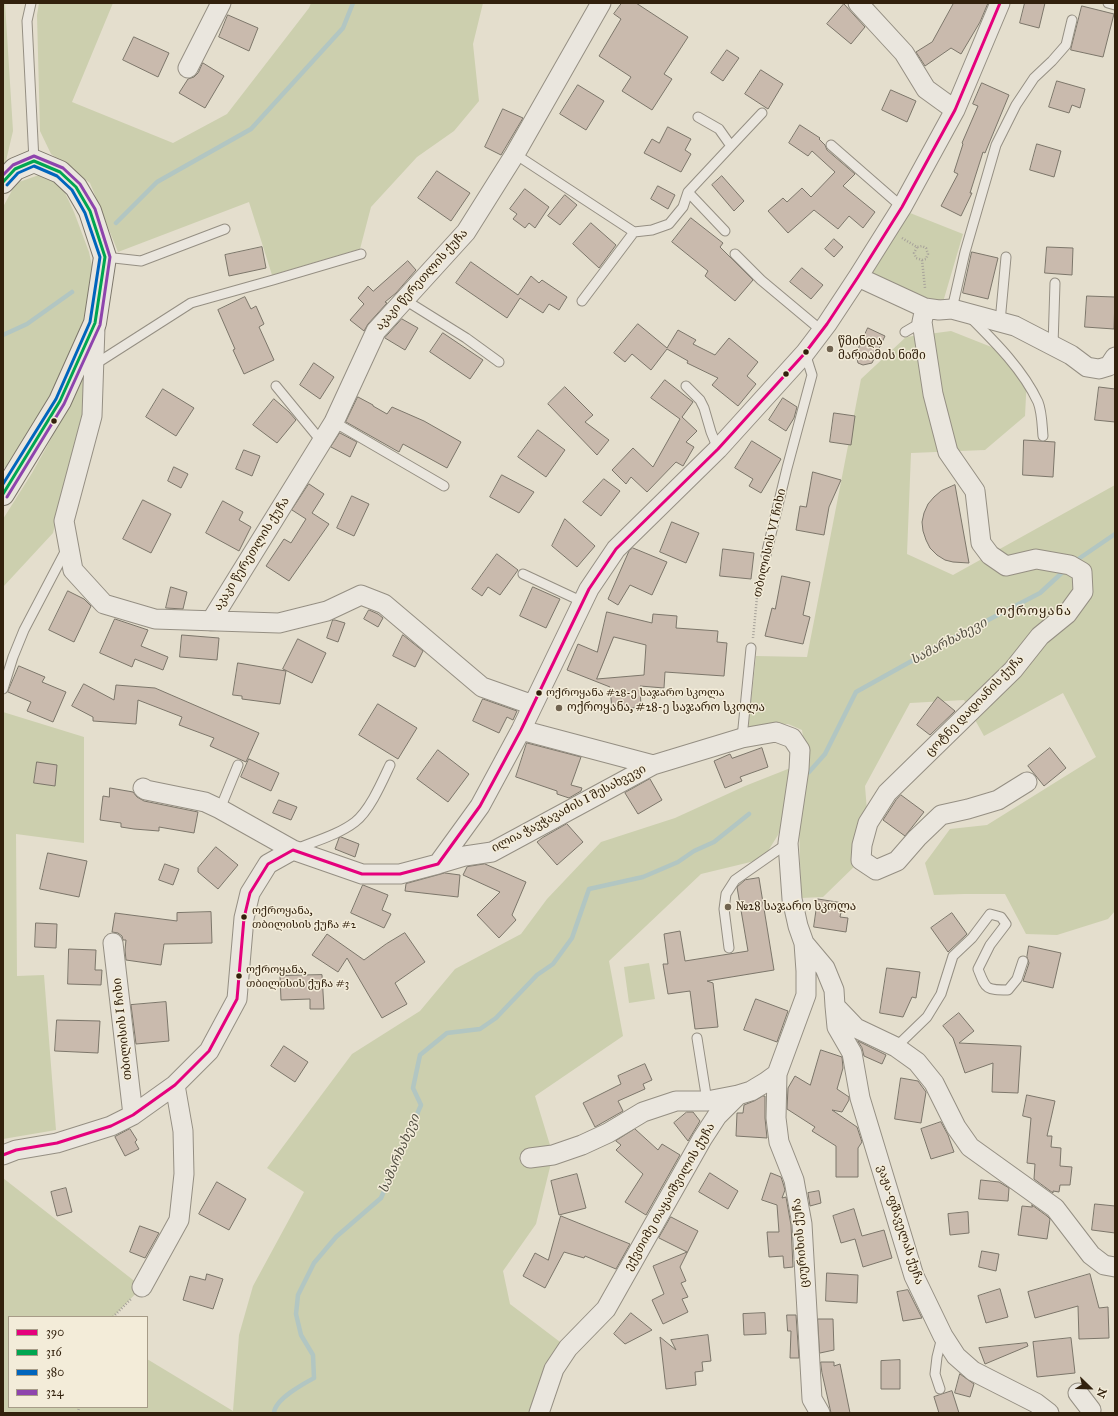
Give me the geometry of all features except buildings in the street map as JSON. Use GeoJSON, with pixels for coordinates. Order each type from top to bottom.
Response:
{"type":"FeatureCollection","features":[{"type":"Feature","properties":{"kind":"main road"},"geometry":{"type":"LineString","coordinates":[[3,182],[15,169],[34,161],[60,172],[76,186],[90,211],[105,257],[95,323],[60,401],[3,494]]}},
{"type":"Feature","properties":{"kind":"street"},"geometry":{"type":"LineString","coordinates":[[188,68],[220,3]]}},
{"type":"Feature","properties":{"kind":"street","name":"აკაკი წერეთლის ქუჩა"},"geometry":{"type":"LineString","coordinates":[[211,621],[334,422],[376,331],[466,232],[515,154],[601,3]]}},
{"type":"Feature","properties":{"kind":"street"},"geometry":{"type":"LineString","coordinates":[[858,3],[904,53],[926,89],[954,110]]}},
{"type":"Feature","properties":{"kind":"street"},"geometry":{"type":"LineString","coordinates":[[438,864],[480,806],[521,730],[589,589],[616,549],[718,449],[805,353],[822,331],[858,277],[902,207],[954,110],[1000,3]]}},
{"type":"Feature","properties":{"kind":"street"},"geometry":{"type":"LineString","coordinates":[[858,277],[927,313],[959,311],[1015,326],[1071,355],[1087,367],[1099,369],[1109,366],[1115,357]]}},
{"type":"Feature","properties":{"kind":"street","name":"ცოტნე დადიანის ქუჩა"},"geometry":{"type":"LineString","coordinates":[[927,313],[933,394],[948,452],[975,491],[981,543],[990,555],[1006,566],[1036,559],[1070,565],[1082,572],[1083,592],[1067,614],[1040,636],[1013,670],[887,793],[868,823],[862,845],[861,860],[876,870],[897,861],[917,838],[941,815],[998,800],[1027,782]]}},
{"type":"Feature","properties":{"kind":"street"},"geometry":{"type":"LineString","coordinates":[[95,323],[92,416],[64,521],[74,570],[104,604],[155,619],[279,623],[326,611],[361,595],[384,604],[482,688],[533,705]]}},
{"type":"Feature","properties":{"kind":"street"},"geometry":{"type":"LineString","coordinates":[[521,730],[653,765]]}},
{"type":"Feature","properties":{"kind":"street","name":"ილია ჭავჭავაძის I შესახვევი"},"geometry":{"type":"LineString","coordinates":[[143,788],[146,790],[205,802],[293,850],[362,874],[400,874],[465,856],[492,852],[653,765],[742,738],[776,732],[792,738],[800,750],[799,769],[788,843],[792,899],[798,926],[804,943]]}},
{"type":"Feature","properties":{"kind":"street"},"geometry":{"type":"LineString","coordinates":[[3,1155],[16,1150],[57,1143],[111,1126],[133,1115],[175,1085],[209,1051],[237,999],[244,918],[250,893],[268,864],[293,850]]}},
{"type":"Feature","properties":{"kind":"street","name":"თბილისის I ჩიხი"},"geometry":{"type":"LineString","coordinates":[[113,943],[133,1115]]}},
{"type":"Feature","properties":{"kind":"street"},"geometry":{"type":"LineString","coordinates":[[777,1074],[806,995],[804,943]]}},
{"type":"Feature","properties":{"kind":"street","name":"ვაჟა-ფშაველას ქუჩა"},"geometry":{"type":"LineString","coordinates":[[804,943],[825,968],[834,990],[838,1027],[852,1053],[860,1098],[914,1276],[942,1336],[956,1356],[973,1371],[1036,1402],[1048,1413]]}},
{"type":"Feature","properties":{"kind":"street"},"geometry":{"type":"LineString","coordinates":[[835,1006],[856,1028],[896,1047],[917,1062],[934,1083],[956,1127],[970,1147],[1054,1208],[1091,1255],[1104,1265],[1115,1267]]}},
{"type":"Feature","properties":{"kind":"street","name":"ექვთიმე თაყაიშვილის ქუჩა"},"geometry":{"type":"LineString","coordinates":[[539,1413],[554,1369],[568,1348],[606,1309],[702,1139],[717,1116],[738,1095],[751,1091],[777,1074]]}},
{"type":"Feature","properties":{"kind":"street","name":"ციურიხის ქუჩა"},"geometry":{"type":"LineString","coordinates":[[777,1074],[776,1118],[779,1142],[794,1180],[802,1224],[812,1399],[820,1413]]}},
{"type":"Feature","properties":{"kind":"street"},"geometry":{"type":"LineString","coordinates":[[142,1287],[179,1220],[184,1174],[183,1131],[175,1085]]}},
{"type":"Feature","properties":{"kind":"street"},"geometry":{"type":"LineString","coordinates":[[530,1158],[553,1155],[582,1145],[608,1133],[643,1112],[676,1101],[707,1101],[738,1095]]}},
{"type":"Feature","properties":{"kind":"street"},"geometry":{"type":"LineString","coordinates":[[1078,1393],[1091,1410],[1090,1413]]}},
{"type":"Feature","properties":{"kind":"lane"},"geometry":{"type":"LineString","coordinates":[[31,3],[28,21],[34,161]]}},
{"type":"Feature","properties":{"kind":"lane"},"geometry":{"type":"LineString","coordinates":[[1108,3],[1115,5]]}},
{"type":"Feature","properties":{"kind":"lane"},"geometry":{"type":"LineString","coordinates":[[1043,436],[1038,404],[1024,377],[991,338],[959,311],[965,252],[996,145],[1016,105],[1034,78],[1066,45],[1072,20]]}},
{"type":"Feature","properties":{"kind":"lane"},"geometry":{"type":"LineString","coordinates":[[515,154],[634,232],[652,230],[669,224],[682,207],[688,192],[762,114]]}},
{"type":"Feature","properties":{"kind":"lane"},"geometry":{"type":"LineString","coordinates":[[698,117],[719,129],[731,146]]}},
{"type":"Feature","properties":{"kind":"lane"},"geometry":{"type":"LineString","coordinates":[[831,145],[902,207]]}},
{"type":"Feature","properties":{"kind":"lane"},"geometry":{"type":"LineString","coordinates":[[688,192],[725,232]]}},
{"type":"Feature","properties":{"kind":"lane"},"geometry":{"type":"LineString","coordinates":[[105,257],[141,261],[225,229]]}},
{"type":"Feature","properties":{"kind":"lane"},"geometry":{"type":"LineString","coordinates":[[582,301],[634,232]]}},
{"type":"Feature","properties":{"kind":"lane"},"geometry":{"type":"LineString","coordinates":[[94,365],[191,303],[361,254]]}},
{"type":"Feature","properties":{"kind":"lane"},"geometry":{"type":"LineString","coordinates":[[735,254],[761,280],[822,331]]}},
{"type":"Feature","properties":{"kind":"lane"},"geometry":{"type":"LineString","coordinates":[[1000,322],[1006,257]]}},
{"type":"Feature","properties":{"kind":"lane"},"geometry":{"type":"LineString","coordinates":[[1053,345],[1055,283]]}},
{"type":"Feature","properties":{"kind":"lane"},"geometry":{"type":"LineString","coordinates":[[405,300],[466,338],[499,362]]}},
{"type":"Feature","properties":{"kind":"lane"},"geometry":{"type":"LineString","coordinates":[[904,332],[927,313]]}},
{"type":"Feature","properties":{"kind":"lane","name":"თბილისის VI ჩიხი"},"geometry":{"type":"LineString","coordinates":[[766,555],[812,375],[805,353]]}},
{"type":"Feature","properties":{"kind":"lane"},"geometry":{"type":"LineString","coordinates":[[276,386],[322,442]]}},
{"type":"Feature","properties":{"kind":"lane"},"geometry":{"type":"LineString","coordinates":[[686,386],[700,400],[718,449]]}},
{"type":"Feature","properties":{"kind":"lane"},"geometry":{"type":"LineString","coordinates":[[334,422],[444,486]]}},
{"type":"Feature","properties":{"kind":"lane"},"geometry":{"type":"LineString","coordinates":[[3,689],[13,657],[24,630],[68,545]]}},
{"type":"Feature","properties":{"kind":"lane"},"geometry":{"type":"LineString","coordinates":[[523,574],[583,602]]}},
{"type":"Feature","properties":{"kind":"lane"},"geometry":{"type":"LineString","coordinates":[[742,738],[751,648]]}},
{"type":"Feature","properties":{"kind":"lane"},"geometry":{"type":"LineString","coordinates":[[220,809],[238,765]]}},
{"type":"Feature","properties":{"kind":"lane"},"geometry":{"type":"LineString","coordinates":[[293,850],[336,833],[355,822],[378,791],[390,765]]}},
{"type":"Feature","properties":{"kind":"lane"},"geometry":{"type":"LineString","coordinates":[[729,948],[724,909],[726,894],[735,880],[788,843]]}},
{"type":"Feature","properties":{"kind":"lane"},"geometry":{"type":"LineString","coordinates":[[896,1047],[927,1018],[942,994],[953,956],[972,938],[990,914],[1001,917],[1006,924],[990,945],[978,969],[985,985],[990,990],[1008,990],[1017,979],[1022,961]]}},
{"type":"Feature","properties":{"kind":"lane"},"geometry":{"type":"LineString","coordinates":[[697,1038],[707,1101]]}},
{"type":"Feature","properties":{"kind":"lane"},"geometry":{"type":"LineString","coordinates":[[940,1389],[935,1374],[942,1336]]}},
{"type":"Feature","properties":{"kind":"path"},"geometry":{"type":"LineString","coordinates":[[897,235],[917,247],[924,247],[928,250],[927,257],[922,260],[917,259],[915,256],[915,251],[917,247]]}},
{"type":"Feature","properties":{"kind":"path"},"geometry":{"type":"LineString","coordinates":[[922,260],[925,288]]}},
{"type":"Feature","properties":{"kind":"path"},"geometry":{"type":"LineString","coordinates":[[918,286],[929,290],[927,313]]}},
{"type":"Feature","properties":{"kind":"path","name":"თბილისის VI ჩიხი"},"geometry":{"type":"LineString","coordinates":[[751,648],[758,587],[766,555]]}},
{"type":"Feature","properties":{"kind":"path"},"geometry":{"type":"LineString","coordinates":[[114,1316],[142,1287]]}},
{"type":"Feature","properties":{"kind":"green space"},"geometry":{"type":"Polygon","coordinates":[[[3,3],[5,3],[13,131],[3,168],[3,3]]]}},
{"type":"Feature","properties":{"kind":"green space"},"geometry":{"type":"Polygon","coordinates":[[[39,3],[113,3],[72,102],[173,143],[227,114],[309,8],[311,3],[483,3],[473,44],[479,101],[454,131],[417,157],[371,207],[360,249],[272,275],[249,202],[118,252],[90,183],[51,154],[40,131],[37,15],[39,3]]]}},
{"type":"Feature","properties":{"kind":"green space"},"geometry":{"type":"Polygon","coordinates":[[[39,175],[60,182],[74,212],[89,252],[92,266],[90,295],[78,343],[57,394],[12,466],[3,468],[3,207],[16,183],[39,175]]]}},
{"type":"Feature","properties":{"kind":"green space"},"geometry":{"type":"Polygon","coordinates":[[[905,211],[963,234],[943,302],[926,303],[870,274],[905,211]]]}},
{"type":"Feature","properties":{"kind":"green space"},"geometry":{"type":"Polygon","coordinates":[[[951,331],[999,350],[1027,376],[1025,416],[985,450],[911,453],[907,554],[953,575],[1115,485],[1115,911],[1108,919],[1057,935],[1026,934],[1005,894],[934,895],[925,863],[950,829],[987,825],[1096,757],[1063,693],[984,736],[964,700],[910,703],[865,786],[868,823],[861,860],[823,897],[801,898],[799,825],[806,755],[802,730],[788,724],[748,729],[756,656],[807,657],[861,379],[906,337],[951,331]]]}},
{"type":"Feature","properties":{"kind":"green space"},"geometry":{"type":"Polygon","coordinates":[[[87,367],[87,398],[53,533],[3,587],[3,519],[32,473],[75,396],[87,367]]]}},
{"type":"Feature","properties":{"kind":"green space"},"geometry":{"type":"Polygon","coordinates":[[[3,712],[84,737],[84,843],[16,834],[17,976],[44,975],[56,1130],[3,1139],[3,712]]]}},
{"type":"Feature","properties":{"kind":"green space"},"geometry":{"type":"Polygon","coordinates":[[[793,767],[788,807],[778,835],[763,859],[701,874],[609,961],[623,1036],[535,1096],[553,1155],[536,1224],[503,1271],[510,1304],[568,1348],[539,1413],[3,1413],[3,1178],[142,1287],[114,1316],[8,1316],[8,1408],[148,1408],[148,1360],[233,1411],[239,1335],[253,1286],[304,1192],[267,1168],[352,1054],[420,1011],[455,969],[521,934],[547,899],[601,842],[675,818],[745,786],[793,767]]]}},
{"type":"Feature","properties":{"kind":"green space"},"geometry":{"type":"Polygon","coordinates":[[[649,963],[655,999],[629,1003],[624,967],[649,963]]]}},
{"type":"Feature","properties":{"kind":"waterway"},"geometry":{"type":"LineString","coordinates":[[116,223],[157,182],[251,129],[343,28],[353,3]]}},
{"type":"Feature","properties":{"kind":"waterway"},"geometry":{"type":"LineString","coordinates":[[3,335],[27,324],[72,292]]}},
{"type":"Feature","properties":{"kind":"waterway","name":"სამარხახევი"},"geometry":{"type":"LineString","coordinates":[[1074,562],[1115,534]]}},
{"type":"Feature","properties":{"kind":"waterway","name":"სამარხახევი"},"geometry":{"type":"LineString","coordinates":[[809,772],[825,754],[856,692],[944,643],[1040,593],[1065,570]]}},
{"type":"Feature","properties":{"kind":"waterway","name":"სამარხახევი"},"geometry":{"type":"LineString","coordinates":[[274,1413],[279,1402],[284,1397],[314,1378],[313,1355],[301,1335],[296,1314],[298,1295],[314,1263],[336,1237],[381,1198],[421,1105],[413,1088],[420,1055],[447,1033],[480,1029],[496,1018],[537,975],[553,964],[572,938],[589,889],[643,877],[678,862],[694,851],[714,842],[749,814]]}},
{"type":"Feature","properties":{"kind":"transit line","name":"390"},"geometry":{"type":"LineString","coordinates":[[3,1155],[16,1150],[57,1143],[111,1126],[133,1115],[175,1085],[209,1051],[237,999],[244,918],[250,893],[268,864],[293,850],[362,874],[400,874],[438,864],[480,806],[521,730],[589,589],[616,549],[718,449],[805,353],[827,324],[858,277],[902,207],[955,110],[1000,3]]}},
{"type":"Feature","properties":{"kind":"transit line","name":"324"},"geometry":{"type":"LineString","coordinates":[[3,175],[13,165],[34,156],[63,168],[80,184],[95,209],[110,257],[100,325],[64,404],[7,497]]}},
{"type":"Feature","properties":{"kind":"transit line","name":"316"},"geometry":{"type":"LineString","coordinates":[[3,182],[15,169],[34,161],[60,172],[76,187],[90,211],[105,257],[95,323],[60,401],[3,494]]}},
{"type":"Feature","properties":{"kind":"transit line","name":"380"},"geometry":{"type":"LineString","coordinates":[[3,484],[56,399],[90,322],[100,257],[85,213],[72,190],[57,176],[34,166],[18,173],[7,185]]}},
{"type":"Feature","properties":{"kind":"place","name":"წმინდა მარიამის ნიში"},"geometry":{"type":"Point","coordinates":[830,349]}},
{"type":"Feature","properties":{"kind":"place","name":"ოქროყანა #28-ე საჯარო სკოლა"},"geometry":{"type":"Point","coordinates":[539,693]}},
{"type":"Feature","properties":{"kind":"place","name":"ოქროყანა, #28-ე საჯარო სკოლა"},"geometry":{"type":"Point","coordinates":[559,708]}},
{"type":"Feature","properties":{"kind":"place","name":"№28 საჯარო სკოლა"},"geometry":{"type":"Point","coordinates":[728,907]}},
{"type":"Feature","properties":{"kind":"place","name":"ოქროყანა, თბილისის ქუჩა #2"},"geometry":{"type":"Point","coordinates":[244,917]}},
{"type":"Feature","properties":{"kind":"place","name":"ოქროყანა, თბილისის ქუჩა #3"},"geometry":{"type":"Point","coordinates":[239,976]}},
{"type":"Feature","properties":{"kind":"district","name":"ოქროყანა"},"geometry":{"type":"Point","coordinates":[1034,612]}}]}
